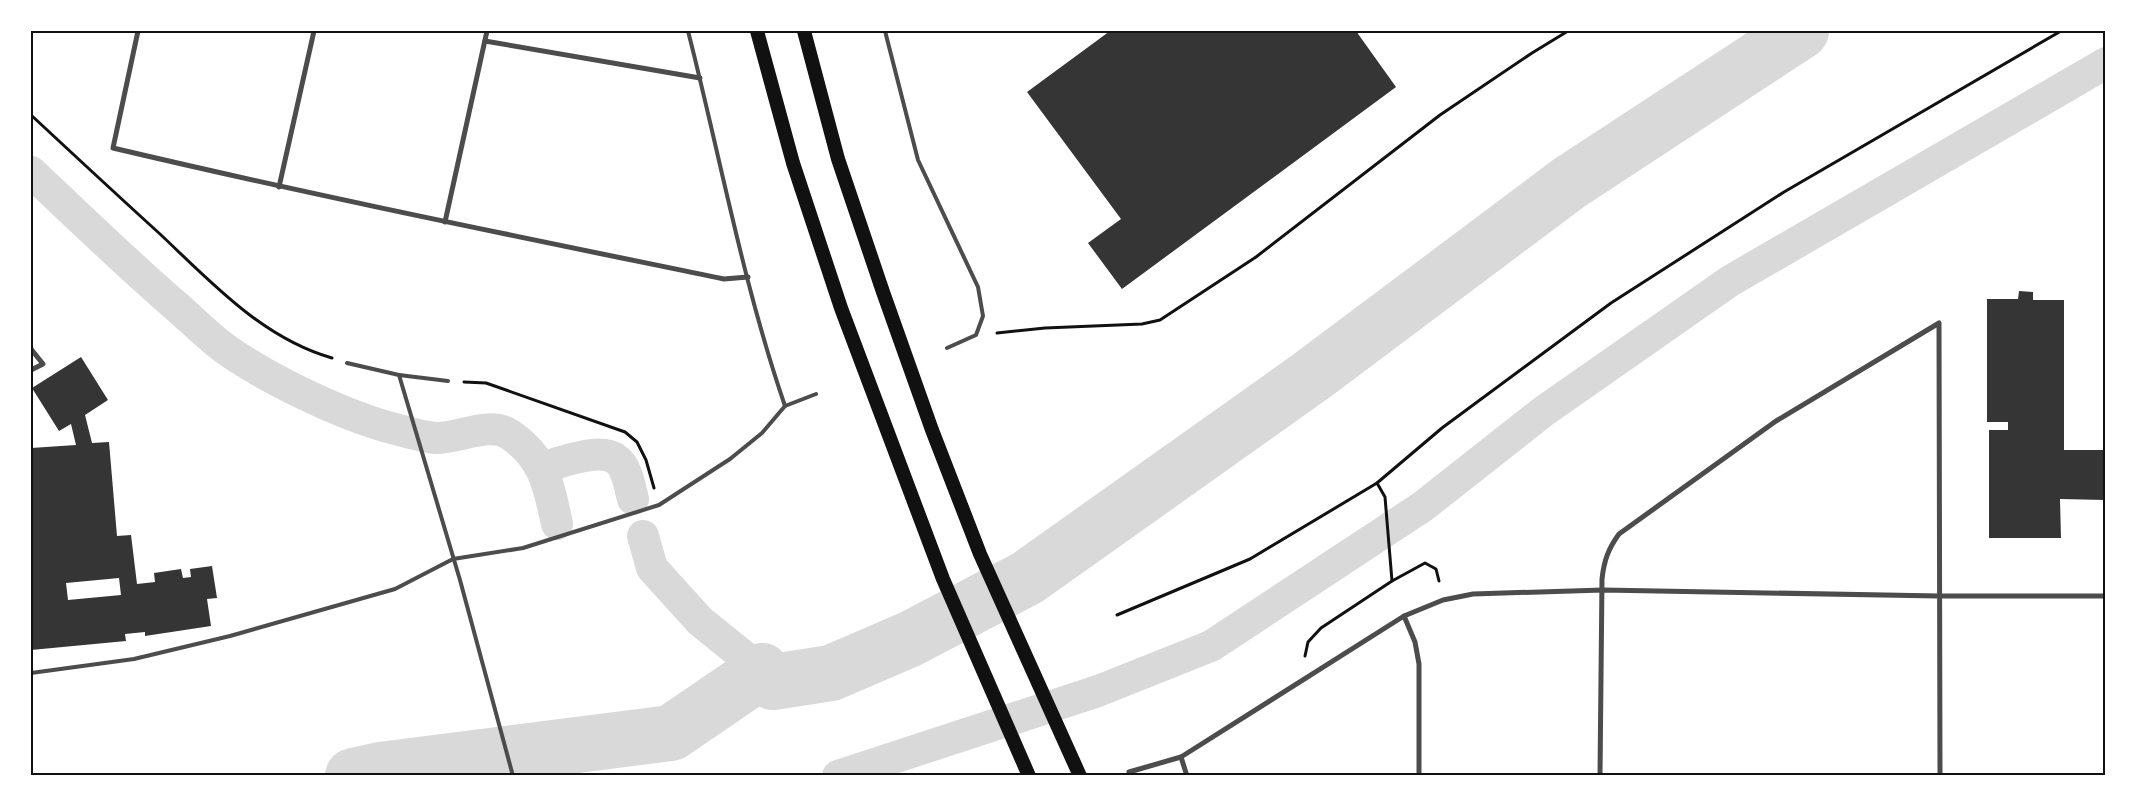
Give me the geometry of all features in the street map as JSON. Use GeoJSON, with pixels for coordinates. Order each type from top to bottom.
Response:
{"type":"FeatureCollection","features":[{"type":"Feature","properties":{"kind":"highway"},"geometry":{"type":"LineString","coordinates":[[757,31],[793,163],[841,308],[943,579],[1029,776]]}},
{"type":"Feature","properties":{"kind":"highway"},"geometry":{"type":"LineString","coordinates":[[804,31],[838,159],[882,292],[932,430],[980,554],[1077,770]]}},
{"type":"Feature","properties":{"kind":"street"},"geometry":{"type":"LineString","coordinates":[[138,31],[113,148],[279,187],[724,279],[748,277]]}},
{"type":"Feature","properties":{"kind":"street"},"geometry":{"type":"LineString","coordinates":[[279,187],[314,31]]}},
{"type":"Feature","properties":{"kind":"street"},"geometry":{"type":"LineString","coordinates":[[445,222],[487,31]]}},
{"type":"Feature","properties":{"kind":"street"},"geometry":{"type":"LineString","coordinates":[[485,41],[700,78]]}},
{"type":"Feature","properties":{"kind":"street"},"geometry":{"type":"LineString","coordinates":[[1600,776],[1604,562],[1609,547],[1619,534],[1776,422],[1939,323],[1940,776]]}},
{"type":"Feature","properties":{"kind":"street"},"geometry":{"type":"LineString","coordinates":[[31,349],[43,364],[31,370]]}},
{"type":"Feature","properties":{"kind":"street"},"geometry":{"type":"LineString","coordinates":[[1129,772],[1181,757],[1404,616],[1443,600],[1473,594],[1603,590],[1939,596],[2106,596]]}},
{"type":"Feature","properties":{"kind":"street"},"geometry":{"type":"LineString","coordinates":[[1404,616],[1415,642],[1419,664],[1418,776]]}},
{"type":"Feature","properties":{"kind":"street"},"geometry":{"type":"LineString","coordinates":[[1181,757],[1187,776]]}},
{"type":"Feature","properties":{"kind":"lane"},"geometry":{"type":"LineString","coordinates":[[688,31],[748,277],[772,368],[785,406]]}},
{"type":"Feature","properties":{"kind":"lane"},"geometry":{"type":"LineString","coordinates":[[885,31],[918,160],[978,287],[983,316],[976,335],[947,348]]}},
{"type":"Feature","properties":{"kind":"lane"},"geometry":{"type":"LineString","coordinates":[[347,362],[399,375],[448,381]]}},
{"type":"Feature","properties":{"kind":"lane"},"geometry":{"type":"LineString","coordinates":[[399,375],[460,580],[513,776]]}},
{"type":"Feature","properties":{"kind":"lane"},"geometry":{"type":"LineString","coordinates":[[31,673],[134,659],[230,636],[395,589],[453,559],[523,548],[659,505],[730,459],[762,433],[785,406],[816,394]]}},
{"type":"Feature","properties":{"kind":"path"},"geometry":{"type":"LineString","coordinates":[[976,335],[1044,328],[1142,324],[1160,320],[1256,257],[1440,115],[1568,31]]}},
{"type":"Feature","properties":{"kind":"path"},"geometry":{"type":"LineString","coordinates":[[1117,615],[1250,559],[1377,483],[1442,428],[1620,298],[1784,192],[2061,31]]}},
{"type":"Feature","properties":{"kind":"path"},"geometry":{"type":"LineString","coordinates":[[31,115],[233,303],[275,333],[317,354],[347,362]]}},
{"type":"Feature","properties":{"kind":"path"},"geometry":{"type":"LineString","coordinates":[[448,381],[486,383],[624,432],[637,442],[646,460],[659,505]]}},
{"type":"Feature","properties":{"kind":"path"},"geometry":{"type":"LineString","coordinates":[[1377,483],[1385,497],[1392,562],[1392,581]]}},
{"type":"Feature","properties":{"kind":"path"},"geometry":{"type":"LineString","coordinates":[[1311,676],[1305,654],[1308,642],[1321,628],[1392,581],[1425,563],[1436,570],[1440,584]]}},
{"type":"Feature","properties":{"kind":"building"},"geometry":{"type":"Polygon","coordinates":[[[1110,31],[1356,31],[1396,87],[1122,289],[1088,243],[1121,219],[1027,92],[1110,31]]]}},
{"type":"Feature","properties":{"kind":"building"},"geometry":{"type":"Polygon","coordinates":[[[2019,291],[2033,292],[2033,300],[2064,300],[2064,450],[2106,450],[2106,500],[2060,499],[2061,538],[1989,538],[1989,430],[2008,430],[2008,422],[1987,422],[1987,299],[2018,299],[2019,291]]]}},
{"type":"Feature","properties":{"kind":"building"},"geometry":{"type":"Polygon","coordinates":[[[81,357],[108,400],[85,415],[92,443],[109,442],[117,536],[131,535],[137,584],[155,582],[154,573],[181,569],[183,578],[191,577],[190,569],[212,566],[217,598],[207,599],[211,626],[145,636],[145,632],[125,634],[126,641],[31,650],[31,448],[76,445],[71,424],[59,431],[32,388],[81,357]],[[119,578],[66,583],[68,600],[121,595],[119,578]]]}},
{"type":"Feature","properties":{"kind":"waterway"},"geometry":{"type":"LineString","coordinates":[[353,776],[380,770],[671,733],[762,671],[773,682],[831,673],[910,639],[1027,578],[1310,377],[1569,183],[1801,31]]}},
{"type":"Feature","properties":{"kind":"waterway"},"geometry":{"type":"LineString","coordinates":[[838,776],[1098,691],[1211,646],[1422,507],[1544,411],[1730,281],[2106,63]]}},
{"type":"Feature","properties":{"kind":"waterway"},"geometry":{"type":"LineString","coordinates":[[31,172],[121,257],[212,338],[224,348],[280,382],[322,403],[364,420],[417,435],[444,438],[492,429],[501,430],[509,434],[530,452],[543,473],[548,485],[557,524]]}},
{"type":"Feature","properties":{"kind":"waterway"},"geometry":{"type":"LineString","coordinates":[[542,467],[591,455],[610,456],[617,460],[623,468],[628,478],[633,499]]}},
{"type":"Feature","properties":{"kind":"waterway"},"geometry":{"type":"LineString","coordinates":[[643,536],[652,568],[700,621],[762,671]]}}]}
